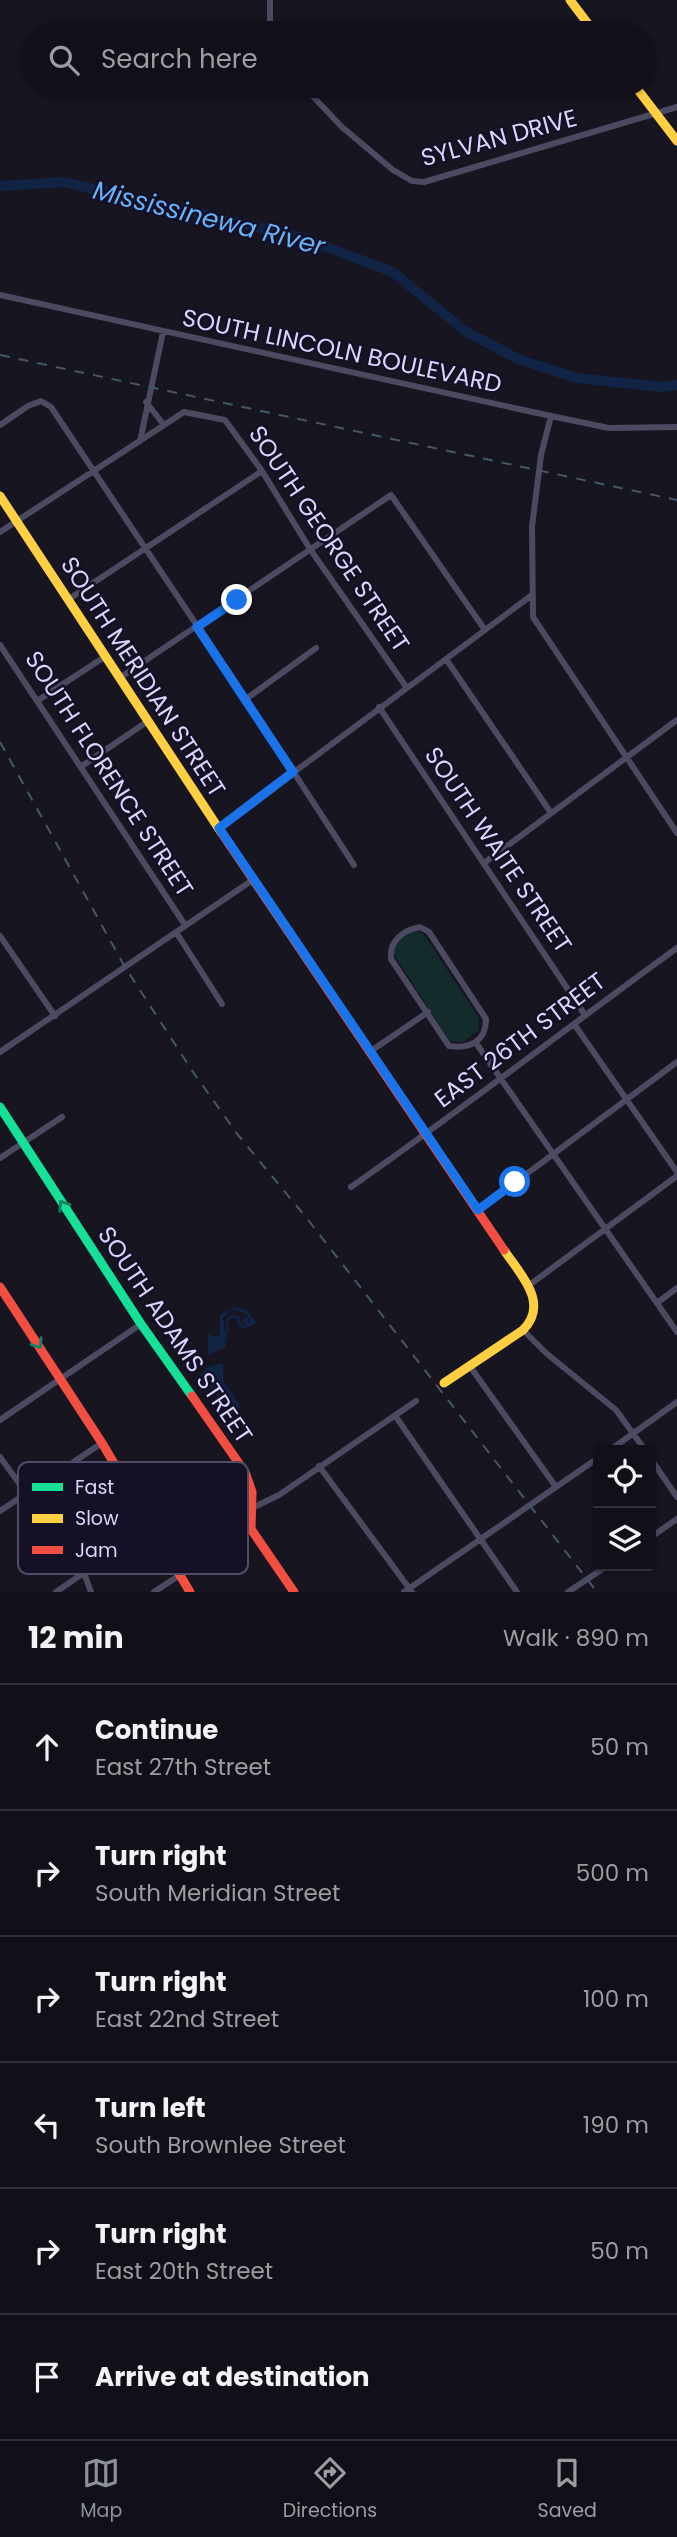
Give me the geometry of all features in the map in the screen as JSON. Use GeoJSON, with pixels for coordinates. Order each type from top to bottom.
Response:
{"type":"FeatureCollection","features":[{"type":"Feature","properties":{"kind":"street"},"geometry":{"type":"LineString","coordinates":[[270,0],[271,21]]}},
{"type":"Feature","properties":{"kind":"street"},"geometry":{"type":"LineString","coordinates":[[570,0],[586,21]]}},
{"type":"Feature","properties":{"kind":"street","name":"SYLVAN DRIVE"},"geometry":{"type":"LineString","coordinates":[[314,98],[342,127],[393,170],[412,181],[424,182],[677,107]]}},
{"type":"Feature","properties":{"kind":"street"},"geometry":{"type":"LineString","coordinates":[[644,98],[677,141]]}},
{"type":"Feature","properties":{"kind":"street","name":"SOUTH LINCOLN BOULEVARD"},"geometry":{"type":"LineString","coordinates":[[0,295],[609,428],[677,427]]}},
{"type":"Feature","properties":{"kind":"street"},"geometry":{"type":"LineString","coordinates":[[140,441],[146,402],[163,332]]}},
{"type":"Feature","properties":{"kind":"street"},"geometry":{"type":"LineString","coordinates":[[0,425],[28,406],[41,401],[51,407],[354,865]]}},
{"type":"Feature","properties":{"kind":"street"},"geometry":{"type":"LineString","coordinates":[[146,402],[164,425]]}},
{"type":"Feature","properties":{"kind":"street","name":"SOUTH GEORGE STREET"},"geometry":{"type":"LineString","coordinates":[[0,532],[184,412],[225,420],[262,471],[310,549],[407,688]]}},
{"type":"Feature","properties":{"kind":"street"},"geometry":{"type":"LineString","coordinates":[[551,416],[541,455],[534,514],[533,617],[677,833]]}},
{"type":"Feature","properties":{"kind":"street"},"geometry":{"type":"LineString","coordinates":[[69,599],[262,471]]}},
{"type":"Feature","properties":{"kind":"street"},"geometry":{"type":"LineString","coordinates":[[121,677],[391,495],[485,630]]}},
{"type":"Feature","properties":{"kind":"street","name":"SOUTH MERIDIAN STREET"},"geometry":{"type":"LineString","coordinates":[[0,496],[219,828],[528,1286],[537,1307],[534,1321],[523,1330]]}},
{"type":"Feature","properties":{"kind":"street"},"geometry":{"type":"LineString","coordinates":[[219,828],[533,595]]}},
{"type":"Feature","properties":{"kind":"street","name":"SOUTH FLORENCE STREET"},"geometry":{"type":"LineString","coordinates":[[0,645],[186,925]]}},
{"type":"Feature","properties":{"kind":"street"},"geometry":{"type":"LineString","coordinates":[[246,699],[316,648]]}},
{"type":"Feature","properties":{"kind":"street"},"geometry":{"type":"LineString","coordinates":[[37,701],[106,656]]}},
{"type":"Feature","properties":{"kind":"street"},"geometry":{"type":"LineString","coordinates":[[446,659],[551,813]]}},
{"type":"Feature","properties":{"kind":"street","name":"SOUTH WAITE STREET"},"geometry":{"type":"LineString","coordinates":[[379,708],[585,1014]]}},
{"type":"Feature","properties":{"kind":"street"},"geometry":{"type":"LineString","coordinates":[[484,863],[677,720]]}},
{"type":"Feature","properties":{"kind":"street"},"geometry":{"type":"LineString","coordinates":[[82,766],[148,721]]}},
{"type":"Feature","properties":{"kind":"street"},"geometry":{"type":"LineString","coordinates":[[0,1052],[254,878]]}},
{"type":"Feature","properties":{"kind":"street"},"geometry":{"type":"LineString","coordinates":[[420,928],[429,932],[486,1019],[486,1030],[476,1043],[462,1048],[449,1046],[391,959],[390,949],[395,940],[410,929],[420,928]]}},
{"type":"Feature","properties":{"kind":"street","name":"SOUTH FLORENCE STREET"},"geometry":{"type":"LineString","coordinates":[[176,932],[222,1004]]}},
{"type":"Feature","properties":{"kind":"street"},"geometry":{"type":"LineString","coordinates":[[0,936],[55,1016]]}},
{"type":"Feature","properties":{"kind":"street","name":"EAST 26TH STREET"},"geometry":{"type":"LineString","coordinates":[[351,1187],[426,1135],[677,948]]}},
{"type":"Feature","properties":{"kind":"street"},"geometry":{"type":"LineString","coordinates":[[371,1051],[428,1012]]}},
{"type":"Feature","properties":{"kind":"street"},"geometry":{"type":"LineString","coordinates":[[528,1286],[677,1174],[574,1024]]}},
{"type":"Feature","properties":{"kind":"street"},"geometry":{"type":"LineString","coordinates":[[476,1043],[677,1332]]}},
{"type":"Feature","properties":{"kind":"street"},"geometry":{"type":"LineString","coordinates":[[478,1210],[677,1062]]}},
{"type":"Feature","properties":{"kind":"street","name":"SOUTH ADAMS STREET"},"geometry":{"type":"LineString","coordinates":[[0,1107],[141,1324],[238,1462]]}},
{"type":"Feature","properties":{"kind":"street"},"geometry":{"type":"LineString","coordinates":[[0,1158],[62,1116]]}},
{"type":"Feature","properties":{"kind":"street"},"geometry":{"type":"LineString","coordinates":[[0,1287],[113,1462]]}},
{"type":"Feature","properties":{"kind":"street"},"geometry":{"type":"LineString","coordinates":[[657,1303],[677,1288]]}},
{"type":"Feature","properties":{"kind":"street"},"geometry":{"type":"LineString","coordinates":[[0,1420],[141,1324]]}},
{"type":"Feature","properties":{"kind":"street"},"geometry":{"type":"LineString","coordinates":[[444,1383],[523,1330],[546,1353],[616,1410],[642,1445]]}},
{"type":"Feature","properties":{"kind":"street"},"geometry":{"type":"LineString","coordinates":[[470,1365],[556,1487]]}},
{"type":"Feature","properties":{"kind":"street"},"geometry":{"type":"LineString","coordinates":[[248,1513],[396,1417],[416,1401]]}},
{"type":"Feature","properties":{"kind":"street"},"geometry":{"type":"LineString","coordinates":[[618,1445],[677,1402]]}},
{"type":"Feature","properties":{"kind":"street"},"geometry":{"type":"LineString","coordinates":[[396,1417],[517,1592]]}},
{"type":"Feature","properties":{"kind":"street"},"geometry":{"type":"LineString","coordinates":[[74,1462],[102,1443]]}},
{"type":"Feature","properties":{"kind":"street"},"geometry":{"type":"LineString","coordinates":[[0,1457],[18,1483]]}},
{"type":"Feature","properties":{"kind":"street"},"geometry":{"type":"LineString","coordinates":[[319,1466],[408,1591],[593,1461]]}},
{"type":"Feature","properties":{"kind":"street"},"geometry":{"type":"LineString","coordinates":[[656,1466],[677,1497]]}},
{"type":"Feature","properties":{"kind":"street","name":"SOUTH ADAMS STREET"},"geometry":{"type":"LineString","coordinates":[[248,1481],[252,1492],[251,1529],[293,1592]]}},
{"type":"Feature","properties":{"kind":"street"},"geometry":{"type":"LineString","coordinates":[[0,1511],[18,1499]]}},
{"type":"Feature","properties":{"kind":"street"},"geometry":{"type":"LineString","coordinates":[[656,1534],[677,1519]]}},
{"type":"Feature","properties":{"kind":"street"},"geometry":{"type":"LineString","coordinates":[[569,1592],[600,1571]]}},
{"type":"Feature","properties":{"kind":"street"},"geometry":{"type":"LineString","coordinates":[[56,1592],[83,1574]]}},
{"type":"Feature","properties":{"kind":"street"},"geometry":{"type":"LineString","coordinates":[[84,1574],[92,1592]]}},
{"type":"Feature","properties":{"kind":"street"},"geometry":{"type":"LineString","coordinates":[[154,1592],[180,1575],[190,1592]]}},
{"type":"Feature","properties":{"kind":"green space"},"geometry":{"type":"Polygon","coordinates":[[[411,931],[425,936],[479,1018],[479,1030],[462,1043],[451,1041],[447,1037],[393,953],[395,943],[411,931]]]}},
{"type":"Feature","properties":{"kind":"water"},"geometry":{"type":"Polygon","coordinates":[[[234,1307],[246,1310],[257,1323],[244,1329],[239,1326],[237,1318],[231,1318],[226,1334],[228,1337],[225,1339],[226,1347],[208,1355],[208,1334],[215,1337],[220,1335],[220,1315],[234,1307]],[[232,1309],[223,1318],[225,1331],[226,1320],[231,1315],[239,1316],[242,1326],[246,1326],[242,1322],[244,1318],[248,1319],[249,1323],[250,1321],[245,1313],[232,1309]]]}},
{"type":"Feature","properties":{"kind":"water"},"geometry":{"type":"Polygon","coordinates":[[[223,1363],[223,1380],[241,1407],[236,1411],[233,1408],[227,1412],[211,1387],[196,1378],[208,1367],[223,1363]]]}},
{"type":"Feature","properties":{"kind":"waterway","name":"Mississinewa River"},"geometry":{"type":"LineString","coordinates":[[0,186],[64,182],[297,236],[393,272],[465,331],[520,360],[577,378],[661,387],[677,385]]}},
{"type":"Feature","properties":{"kind":"railway"},"geometry":{"type":"LineString","coordinates":[[0,355],[677,500]]}},
{"type":"Feature","properties":{"kind":"railway"},"geometry":{"type":"LineString","coordinates":[[0,742],[125,967],[193,1072],[238,1135],[309,1221],[597,1592]]}},
{"type":"Feature","properties":{"kind":"traffic: fast"},"geometry":{"type":"LineString","coordinates":[[0,1107],[141,1324],[192,1396]]}},
{"type":"Feature","properties":{"kind":"traffic: slow"},"geometry":{"type":"LineString","coordinates":[[570,0],[586,21]]}},
{"type":"Feature","properties":{"kind":"traffic: slow"},"geometry":{"type":"LineString","coordinates":[[644,98],[677,141]]}},
{"type":"Feature","properties":{"kind":"traffic: slow"},"geometry":{"type":"LineString","coordinates":[[0,496],[221,832]]}},
{"type":"Feature","properties":{"kind":"traffic: slow"},"geometry":{"type":"LineString","coordinates":[[444,1383],[523,1330],[531,1320],[534,1309],[530,1289],[504,1250]]}},
{"type":"Feature","properties":{"kind":"traffic: jam"},"geometry":{"type":"LineString","coordinates":[[221,832],[504,1250]]}},
{"type":"Feature","properties":{"kind":"traffic: jam"},"geometry":{"type":"LineString","coordinates":[[0,1287],[113,1462]]}},
{"type":"Feature","properties":{"kind":"traffic: jam"},"geometry":{"type":"LineString","coordinates":[[192,1396],[238,1462]]}},
{"type":"Feature","properties":{"kind":"traffic: jam"},"geometry":{"type":"LineString","coordinates":[[248,1481],[252,1492],[251,1529],[294,1592]]}},
{"type":"Feature","properties":{"kind":"traffic: jam"},"geometry":{"type":"LineString","coordinates":[[179,1574],[190,1592]]}},
{"type":"Feature","properties":{"kind":"route"},"geometry":{"type":"LineString","coordinates":[[237,600],[197,627],[293,772],[219,828],[478,1210],[515,1182]]}}]}
